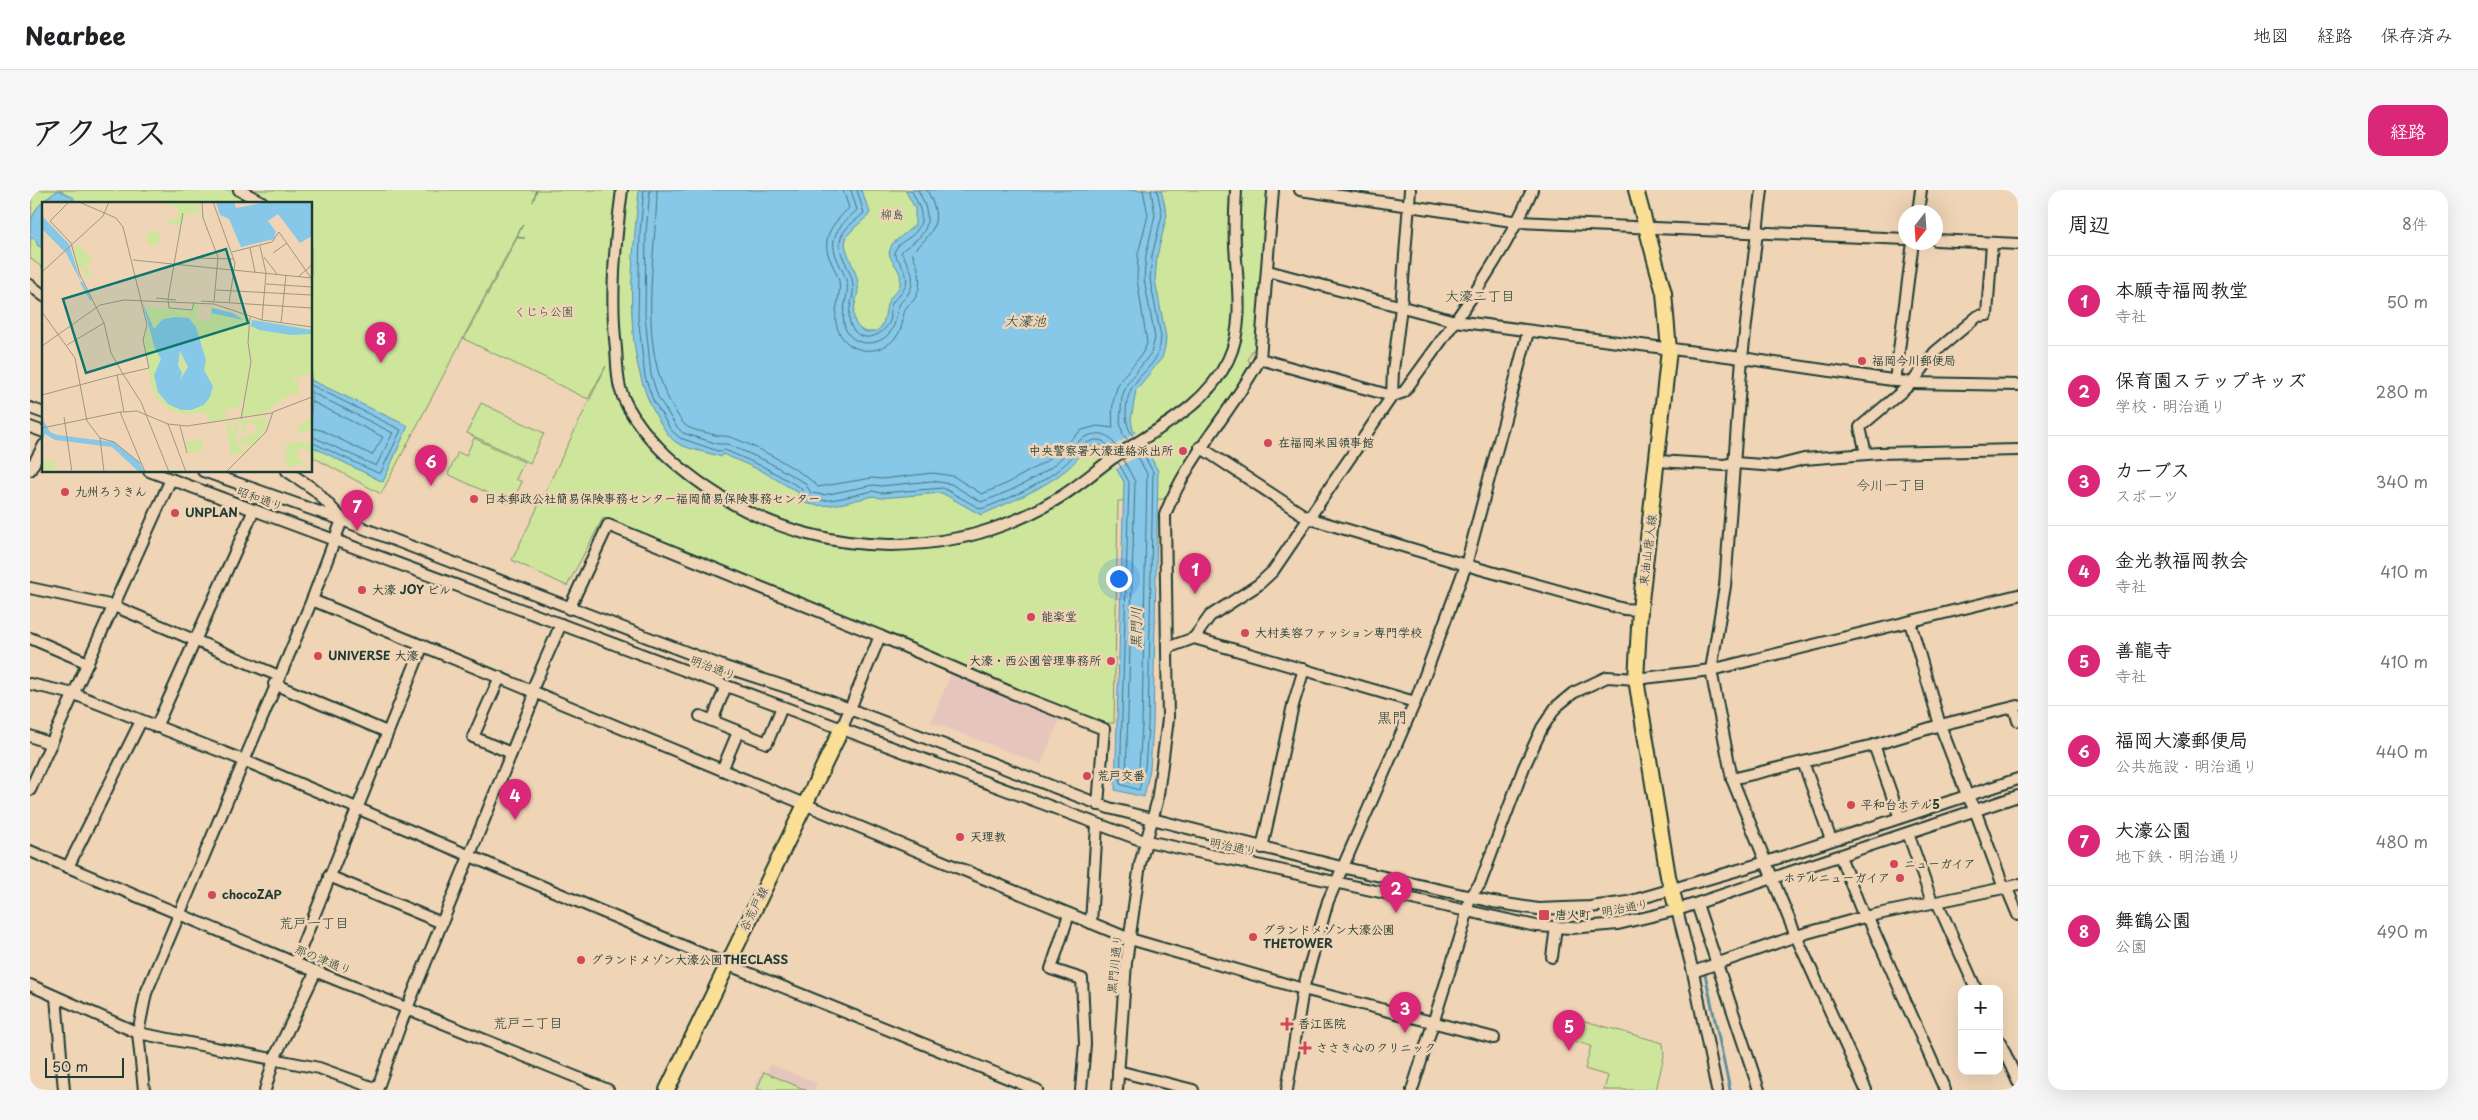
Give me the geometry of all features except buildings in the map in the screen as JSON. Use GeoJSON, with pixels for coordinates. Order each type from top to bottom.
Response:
{"type":"FeatureCollection","features":[{"type":"Feature","properties":{"kind":"main road","name":"東油山唐人線"},"geometry":{"type":"LineString","coordinates":[[1636,190],[1664,293],[1669,350],[1640,610],[1636,679],[1672,891],[1677,910]]}},
{"type":"Feature","properties":{"kind":"main road","name":"谷荒戸線"},"geometry":{"type":"LineString","coordinates":[[667,1090],[727,963],[807,805],[842,728]]}},
{"type":"Feature","properties":{"kind":"street"},"geometry":{"type":"LineString","coordinates":[[239,190],[262,202]]}},
{"type":"Feature","properties":{"kind":"street"},"geometry":{"type":"LineString","coordinates":[[622,190],[615,243],[612,319],[620,389],[647,436],[711,492],[746,512],[784,528],[821,538],[874,544],[921,543],[958,538],[991,528],[1049,504],[1111,460],[1177,418],[1204,396],[1220,374],[1234,346],[1239,316],[1235,241],[1236,190]]}},
{"type":"Feature","properties":{"kind":"street"},"geometry":{"type":"LineString","coordinates":[[1274,190],[1260,358],[1392,396],[1404,392],[1455,322],[1519,222],[1532,190]]}},
{"type":"Feature","properties":{"kind":"street"},"geometry":{"type":"LineString","coordinates":[[1300,190],[1519,222],[1898,239]]}},
{"type":"Feature","properties":{"kind":"street"},"geometry":{"type":"LineString","coordinates":[[1167,648],[1194,638],[1210,616],[1258,585],[1273,572],[1392,396],[1410,190]]}},
{"type":"Feature","properties":{"kind":"street"},"geometry":{"type":"LineString","coordinates":[[1762,190],[1742,358],[1725,586],[1711,670],[1732,779],[1796,936],[1866,1090]]}},
{"type":"Feature","properties":{"kind":"street"},"geometry":{"type":"LineString","coordinates":[[1919,205],[1921,190]]}},
{"type":"Feature","properties":{"kind":"street"},"geometry":{"type":"LineString","coordinates":[[1943,240],[2018,244]]}},
{"type":"Feature","properties":{"kind":"street"},"geometry":{"type":"LineString","coordinates":[[1866,454],[1860,427],[1912,384],[1935,352],[1978,316],[1988,315],[1992,243]]}},
{"type":"Feature","properties":{"kind":"street"},"geometry":{"type":"LineString","coordinates":[[1895,381],[1912,250]]}},
{"type":"Feature","properties":{"kind":"street"},"geometry":{"type":"LineString","coordinates":[[1268,271],[1455,322],[1742,358],[1912,384],[2018,385]]}},
{"type":"Feature","properties":{"kind":"street"},"geometry":{"type":"LineString","coordinates":[[30,285],[42,294]]}},
{"type":"Feature","properties":{"kind":"street"},"geometry":{"type":"LineString","coordinates":[[1286,1090],[1303,989],[1334,882],[1350,854],[1415,702],[1466,565],[1528,332]]}},
{"type":"Feature","properties":{"kind":"street","name":"黒門川通り"},"geometry":{"type":"LineString","coordinates":[[1117,1090],[1141,840],[1164,764],[1168,719],[1165,515],[1178,486],[1200,447],[1250,378],[1260,358]]}},
{"type":"Feature","properties":{"kind":"street"},"geometry":{"type":"LineString","coordinates":[[30,408],[42,412]]}},
{"type":"Feature","properties":{"kind":"street"},"geometry":{"type":"LineString","coordinates":[[30,427],[42,431]]}},
{"type":"Feature","properties":{"kind":"street"},"geometry":{"type":"LineString","coordinates":[[1200,447],[1308,518],[1466,565],[1624,608],[1640,610]]}},
{"type":"Feature","properties":{"kind":"street"},"geometry":{"type":"LineString","coordinates":[[30,470],[42,449]]}},
{"type":"Feature","properties":{"kind":"street"},"geometry":{"type":"LineString","coordinates":[[1658,461],[1776,466],[1804,459],[1866,454],[2018,450]]}},
{"type":"Feature","properties":{"kind":"street","name":"昭和通り"},"geometry":{"type":"LineString","coordinates":[[152,472],[335,539]]}},
{"type":"Feature","properties":{"kind":"street","name":"昭和通り"},"geometry":{"type":"LineString","coordinates":[[206,472],[342,520]]}},
{"type":"Feature","properties":{"kind":"street","name":"明治通り"},"geometry":{"type":"LineString","coordinates":[[288,472],[315,490],[328,502],[342,520],[569,609],[850,710],[1104,807],[1341,867],[1538,909],[1628,902],[1672,891],[2018,779]]}},
{"type":"Feature","properties":{"kind":"street"},"geometry":{"type":"LineString","coordinates":[[31,786],[171,479]]}},
{"type":"Feature","properties":{"kind":"street"},"geometry":{"type":"LineString","coordinates":[[156,727],[254,510]]}},
{"type":"Feature","properties":{"kind":"street"},"geometry":{"type":"LineString","coordinates":[[144,1090],[138,1033],[146,993],[276,680],[312,600],[342,520]]}},
{"type":"Feature","properties":{"kind":"street"},"geometry":{"type":"LineString","coordinates":[[569,609],[608,525],[880,636],[1017,695],[1104,729],[1104,807]]}},
{"type":"Feature","properties":{"kind":"street","name":"明治通り"},"geometry":{"type":"LineString","coordinates":[[335,539],[1141,840],[1536,926],[1618,924],[1677,910],[2018,796]]}},
{"type":"Feature","properties":{"kind":"street"},"geometry":{"type":"LineString","coordinates":[[30,588],[114,606],[196,640],[387,732]]}},
{"type":"Feature","properties":{"kind":"street"},"geometry":{"type":"LineString","coordinates":[[1412,1090],[1470,896],[1480,884],[1524,767],[1542,728],[1556,707],[1573,693],[1607,677],[1636,679],[1711,670],[2018,595]]}},
{"type":"Feature","properties":{"kind":"street"},"geometry":{"type":"LineString","coordinates":[[312,600],[1130,939],[1303,989],[1494,1038]]}},
{"type":"Feature","properties":{"kind":"street"},"geometry":{"type":"LineString","coordinates":[[1910,622],[1940,725],[1967,795],[1975,810],[2004,888],[2008,891],[2018,914]]}},
{"type":"Feature","properties":{"kind":"street"},"geometry":{"type":"LineString","coordinates":[[30,986],[138,1033],[319,1068],[377,1090],[407,1008],[533,700],[532,690],[561,624]]}},
{"type":"Feature","properties":{"kind":"street"},"geometry":{"type":"LineString","coordinates":[[842,728],[880,636]]}},
{"type":"Feature","properties":{"kind":"street"},"geometry":{"type":"LineString","coordinates":[[30,638],[88,663]]}},
{"type":"Feature","properties":{"kind":"street"},"geometry":{"type":"LineString","coordinates":[[1194,638],[1415,702]]}},
{"type":"Feature","properties":{"kind":"street"},"geometry":{"type":"LineString","coordinates":[[295,962],[328,876],[423,645]]}},
{"type":"Feature","properties":{"kind":"street"},"geometry":{"type":"LineString","coordinates":[[1262,848],[1293,705],[1304,669]]}},
{"type":"Feature","properties":{"kind":"street"},"geometry":{"type":"LineString","coordinates":[[500,677],[473,737],[511,753]]}},
{"type":"Feature","properties":{"kind":"street"},"geometry":{"type":"LineString","coordinates":[[30,684],[74,694],[243,760],[727,963],[1037,1090]]}},
{"type":"Feature","properties":{"kind":"street"},"geometry":{"type":"LineString","coordinates":[[712,721],[726,686]]}},
{"type":"Feature","properties":{"kind":"street"},"geometry":{"type":"LineString","coordinates":[[1732,779],[1874,745],[1940,725],[2016,706],[2018,721]]}},
{"type":"Feature","properties":{"kind":"street"},"geometry":{"type":"LineString","coordinates":[[700,716],[767,743],[782,707]]}},
{"type":"Feature","properties":{"kind":"street"},"geometry":{"type":"LineString","coordinates":[[68,867],[141,721]]}},
{"type":"Feature","properties":{"kind":"street"},"geometry":{"type":"LineString","coordinates":[[722,770],[738,732]]}},
{"type":"Feature","properties":{"kind":"street"},"geometry":{"type":"LineString","coordinates":[[30,736],[51,744]]}},
{"type":"Feature","properties":{"kind":"street"},"geometry":{"type":"LineString","coordinates":[[1874,745],[1900,818]]}},
{"type":"Feature","properties":{"kind":"street"},"geometry":{"type":"LineString","coordinates":[[1803,762],[1831,840]]}},
{"type":"Feature","properties":{"kind":"street"},"geometry":{"type":"LineString","coordinates":[[1091,923],[1100,826]]}},
{"type":"Feature","properties":{"kind":"street"},"geometry":{"type":"LineString","coordinates":[[1908,833],[1932,902]]}},
{"type":"Feature","properties":{"kind":"street","name":"那の津通り"},"geometry":{"type":"LineString","coordinates":[[30,850],[179,914],[608,1090]]}},
{"type":"Feature","properties":{"kind":"street"},"geometry":{"type":"LineString","coordinates":[[1840,856],[1864,917],[1870,922],[1945,1090]]}},
{"type":"Feature","properties":{"kind":"street"},"geometry":{"type":"LineString","coordinates":[[328,876],[442,923]]}},
{"type":"Feature","properties":{"kind":"street"},"geometry":{"type":"LineString","coordinates":[[1693,972],[1796,936],[1864,917],[2018,885]]}},
{"type":"Feature","properties":{"kind":"street"},"geometry":{"type":"LineString","coordinates":[[1932,902],[1938,904],[1974,985]]}},
{"type":"Feature","properties":{"kind":"street"},"geometry":{"type":"LineString","coordinates":[[1697,904],[1759,1090]]}},
{"type":"Feature","properties":{"kind":"street"},"geometry":{"type":"LineString","coordinates":[[1677,910],[1693,972],[1717,1090]]}},
{"type":"Feature","properties":{"kind":"street"},"geometry":{"type":"LineString","coordinates":[[1069,914],[1051,969],[1082,978],[1084,1044],[1081,1090]]}},
{"type":"Feature","properties":{"kind":"street"},"geometry":{"type":"LineString","coordinates":[[1552,957],[1556,927]]}},
{"type":"Feature","properties":{"kind":"street"},"geometry":{"type":"LineString","coordinates":[[265,1090],[274,1059],[316,970]]}},
{"type":"Feature","properties":{"kind":"street"},"geometry":{"type":"LineString","coordinates":[[56,997],[64,1090]]}},
{"type":"Feature","properties":{"kind":"street"},"geometry":{"type":"LineString","coordinates":[[2003,1049],[2018,1082]]}},
{"type":"Feature","properties":{"kind":"street"},"geometry":{"type":"LineString","coordinates":[[1118,1071],[1193,1090]]}},
{"type":"Feature","properties":{"kind":"shaded area"},"geometry":{"type":"Polygon","coordinates":[[[952,671],[1060,719],[1041,764],[931,722],[952,671]]]}},
{"type":"Feature","properties":{"kind":"shaded area"},"geometry":{"type":"Polygon","coordinates":[[[770,1064],[817,1083],[815,1090],[754,1090],[762,1071],[767,1073],[770,1064]]]}},
{"type":"Feature","properties":{"kind":"green space"},"geometry":{"type":"Polygon","coordinates":[[[32,190],[536,190],[533,202],[537,190],[1270,190],[1259,351],[1252,350],[1248,360],[1250,362],[1248,370],[1164,499],[1118,501],[1114,723],[1102,723],[1022,693],[603,518],[567,586],[512,560],[606,366],[588,399],[464,339],[517,238],[525,238],[517,237],[523,224],[381,494],[312,457],[312,202],[42,202],[42,267],[30,258],[32,190]]]}},
{"type":"Feature","properties":{"kind":"green space"},"geometry":{"type":"Polygon","coordinates":[[[481,403],[544,433],[530,463],[467,433],[481,403]]]}},
{"type":"Feature","properties":{"kind":"green space"},"geometry":{"type":"Polygon","coordinates":[[[474,438],[524,462],[516,479],[522,482],[511,504],[448,474],[458,452],[466,456],[474,438]]]}},
{"type":"Feature","properties":{"kind":"green space"},"geometry":{"type":"Polygon","coordinates":[[[1567,1016],[1663,1043],[1664,1056],[1656,1090],[1604,1090],[1608,1076],[1585,1069],[1591,1046],[1561,1037],[1567,1016]]]}},
{"type":"Feature","properties":{"kind":"green space"},"geometry":{"type":"Polygon","coordinates":[[[764,1072],[806,1090],[757,1090],[764,1072]]]}},
{"type":"Feature","properties":{"kind":"water"},"geometry":{"type":"Polygon","coordinates":[[[59,190],[74,198],[73,202],[42,202],[59,190]]]}},
{"type":"Feature","properties":{"kind":"water","name":"大濠池"},"geometry":{"type":"Polygon","coordinates":[[[639,190],[861,190],[870,212],[847,236],[845,243],[858,283],[854,319],[860,329],[869,332],[879,329],[882,325],[887,304],[897,291],[901,279],[899,271],[890,257],[889,253],[892,244],[915,225],[915,208],[905,190],[1161,190],[1167,215],[1157,256],[1155,280],[1166,337],[1165,347],[1162,358],[1136,390],[1131,420],[1133,430],[1147,450],[1158,471],[1153,726],[1150,769],[1144,797],[1115,790],[1124,482],[1103,446],[1098,445],[1088,449],[1066,470],[1036,490],[981,515],[942,493],[880,498],[874,496],[825,506],[805,503],[796,499],[799,493],[762,471],[723,454],[721,457],[677,443],[658,419],[646,394],[638,366],[633,337],[632,277],[639,190]]]}},
{"type":"Feature","properties":{"kind":"water"},"geometry":{"type":"Polygon","coordinates":[[[42,202],[42,247],[38,246],[35,239],[30,238],[31,221],[42,202]]]}},
{"type":"Feature","properties":{"kind":"water"},"geometry":{"type":"Polygon","coordinates":[[[312,380],[408,426],[383,482],[312,446],[312,380]]]}},
{"type":"Feature","properties":{"kind":"pier"},"geometry":{"type":"Polygon","coordinates":[[[1137,432],[1147,450],[1116,469],[1105,451],[1137,432]]]}},
{"type":"Feature","properties":{"kind":"waterway"},"geometry":{"type":"LineString","coordinates":[[1705,974],[1730,1090]]}},
{"type":"Feature","properties":{"kind":"place","name":"福岡今川郵便局"},"geometry":{"type":"Point","coordinates":[1862,361]}},
{"type":"Feature","properties":{"kind":"place","name":"舞鶴公園"},"geometry":{"type":"Point","coordinates":[381,363]}},
{"type":"Feature","properties":{"kind":"place","name":"在福岡米国領事館"},"geometry":{"type":"Point","coordinates":[1268,443]}},
{"type":"Feature","properties":{"kind":"place","name":"中央警察署大濠連絡派出所"},"geometry":{"type":"Point","coordinates":[1183,451]}},
{"type":"Feature","properties":{"kind":"place","name":"福岡大濠郵便局"},"geometry":{"type":"Point","coordinates":[431,486]}},
{"type":"Feature","properties":{"kind":"place","name":"九州ろうきん"},"geometry":{"type":"Point","coordinates":[65,492]}},
{"type":"Feature","properties":{"kind":"place","name":"日本郵政公社簡易保険事務センター福岡簡易保険事務センター"},"geometry":{"type":"Point","coordinates":[474,499]}},
{"type":"Feature","properties":{"kind":"place","name":"UNPLAN"},"geometry":{"type":"Point","coordinates":[175,513]}},
{"type":"Feature","properties":{"kind":"place","name":"大濠公園"},"geometry":{"type":"Point","coordinates":[357,531]}},
{"type":"Feature","properties":{"kind":"place","name":"大濠 JOY ビル"},"geometry":{"type":"Point","coordinates":[362,590]}},
{"type":"Feature","properties":{"kind":"place","name":"本願寺福岡教堂"},"geometry":{"type":"Point","coordinates":[1195,594]}},
{"type":"Feature","properties":{"kind":"place","name":"能楽堂"},"geometry":{"type":"Point","coordinates":[1031,617]}},
{"type":"Feature","properties":{"kind":"place","name":"大村美容ファッション専門学校"},"geometry":{"type":"Point","coordinates":[1245,633]}},
{"type":"Feature","properties":{"kind":"place","name":"UNIVERSE 大濠"},"geometry":{"type":"Point","coordinates":[318,656]}},
{"type":"Feature","properties":{"kind":"place","name":"大濠・西公園管理事務所"},"geometry":{"type":"Point","coordinates":[1111,661]}},
{"type":"Feature","properties":{"kind":"place","name":"荒戸交番"},"geometry":{"type":"Point","coordinates":[1087,776]}},
{"type":"Feature","properties":{"kind":"place","name":"平和台ホテル5"},"geometry":{"type":"Point","coordinates":[1851,805]}},
{"type":"Feature","properties":{"kind":"place","name":"金光教福岡教会"},"geometry":{"type":"Point","coordinates":[515,820]}},
{"type":"Feature","properties":{"kind":"place","name":"天理教"},"geometry":{"type":"Point","coordinates":[960,837]}},
{"type":"Feature","properties":{"kind":"place","name":"ニューガイア"},"geometry":{"type":"Point","coordinates":[1894,864]}},
{"type":"Feature","properties":{"kind":"place","name":"ホテルニューガイア"},"geometry":{"type":"Point","coordinates":[1900,878]}},
{"type":"Feature","properties":{"kind":"place","name":"chocoZAP"},"geometry":{"type":"Point","coordinates":[212,895]}},
{"type":"Feature","properties":{"kind":"place","name":"保育園ステップキッズ"},"geometry":{"type":"Point","coordinates":[1396,913]}},
{"type":"Feature","properties":{"kind":"place","name":"唐人町"},"geometry":{"type":"Point","coordinates":[1544,915]}},
{"type":"Feature","properties":{"kind":"place","name":"グランドメゾン大濠公園 THETOWER"},"geometry":{"type":"Point","coordinates":[1253,937]}},
{"type":"Feature","properties":{"kind":"place","name":"グランドメゾン大濠公園THECLASS"},"geometry":{"type":"Point","coordinates":[581,960]}},
{"type":"Feature","properties":{"kind":"place","name":"香江医院"},"geometry":{"type":"Point","coordinates":[1287,1024]}},
{"type":"Feature","properties":{"kind":"place","name":"カーブス"},"geometry":{"type":"Point","coordinates":[1405,1033]}},
{"type":"Feature","properties":{"kind":"place","name":"ささき心のクリニック"},"geometry":{"type":"Point","coordinates":[1305,1048]}},
{"type":"Feature","properties":{"kind":"place","name":"善龍寺"},"geometry":{"type":"Point","coordinates":[1569,1051]}},
{"type":"Feature","properties":{"kind":"district","name":"大濠二丁目"},"geometry":{"type":"Point","coordinates":[1480,296]}},
{"type":"Feature","properties":{"kind":"district","name":"今川一丁目"},"geometry":{"type":"Point","coordinates":[1891,485]}},
{"type":"Feature","properties":{"kind":"district","name":"黒門"},"geometry":{"type":"Point","coordinates":[1392,718]}},
{"type":"Feature","properties":{"kind":"district","name":"荒戸一丁目"},"geometry":{"type":"Point","coordinates":[314,923]}},
{"type":"Feature","properties":{"kind":"district","name":"荒戸二丁目"},"geometry":{"type":"Point","coordinates":[528,1023]}},
{"type":"Feature","properties":{"kind":"park label","name":"柳島"},"geometry":{"type":"Point","coordinates":[892,215]}},
{"type":"Feature","properties":{"kind":"park label","name":"くじら公園"},"geometry":{"type":"Point","coordinates":[544,312]}},
{"type":"Feature","properties":{"kind":"water label","name":"黒門川"},"geometry":{"type":"Point","coordinates":[1136,628]}}]}
